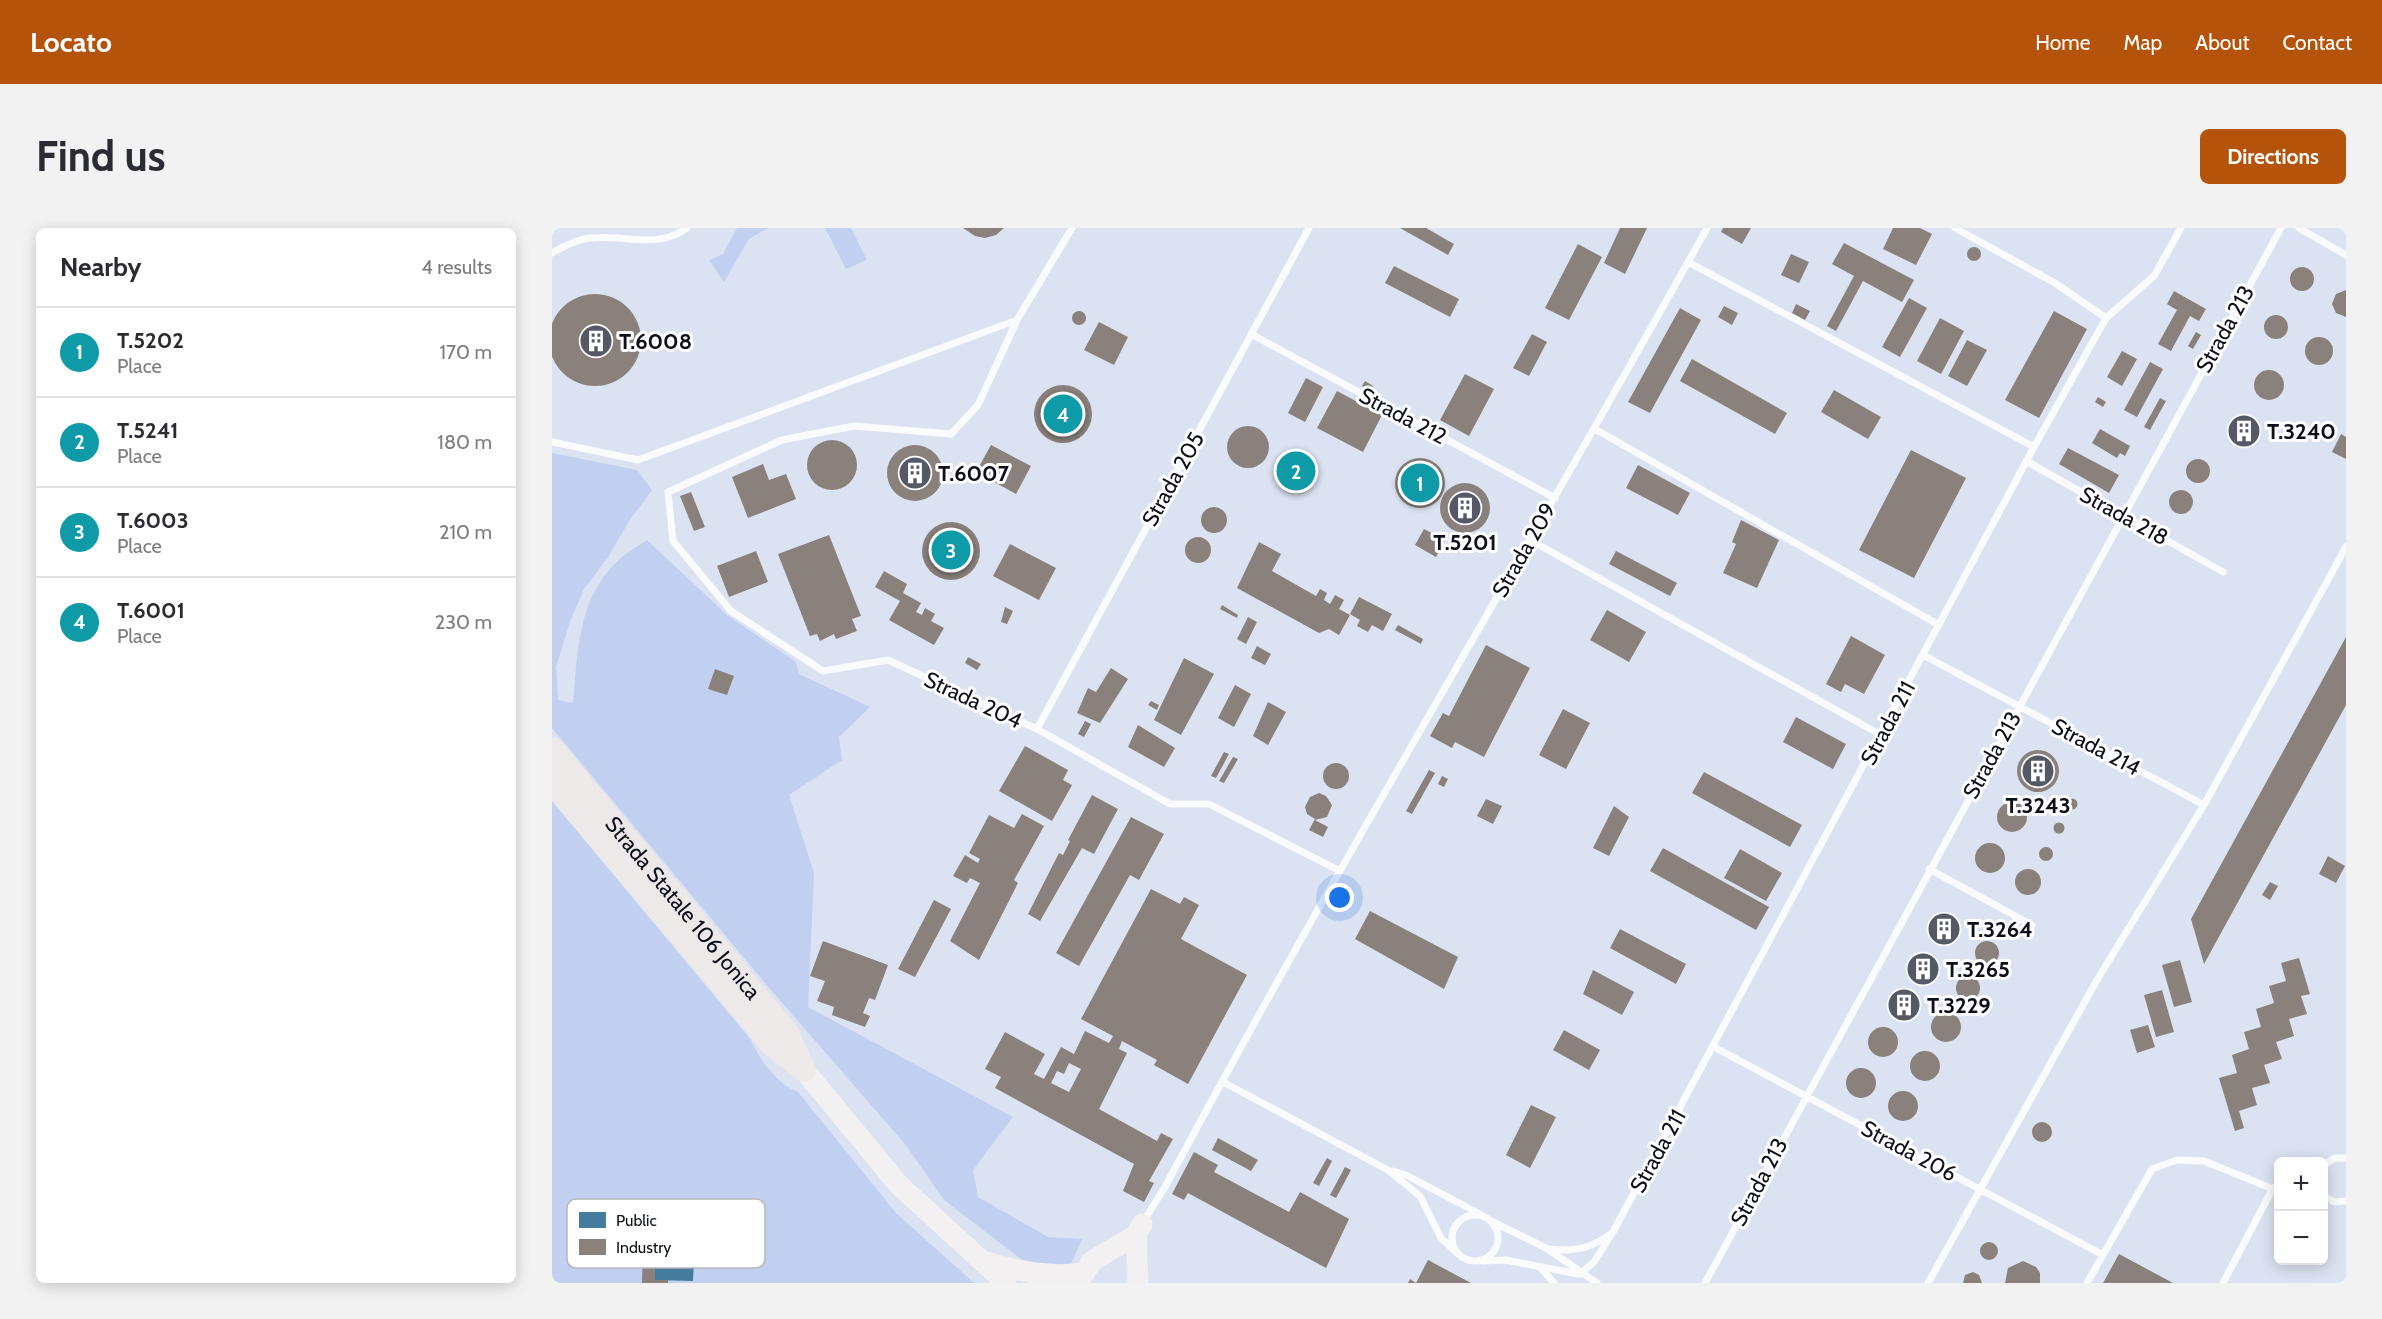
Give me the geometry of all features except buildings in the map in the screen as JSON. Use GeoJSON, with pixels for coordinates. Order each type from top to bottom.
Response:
{"type":"FeatureCollection","features":[{"type":"Feature","properties":{"kind":"highway","name":"Strada Statale 106 Jonica"},"geometry":{"type":"LineString","coordinates":[[552,749],[787,1033],[804,1070]]}},
{"type":"Feature","properties":{"kind":"highway","name":"Strada Statale 106 Jonica"},"geometry":{"type":"LineString","coordinates":[[552,782],[772,1044],[804,1070]]}},
{"type":"Feature","properties":{"kind":"main road","name":"Strada Statale 106 Jonica"},"geometry":{"type":"LineString","coordinates":[[804,1070],[899,1185],[1006,1283]]}},
{"type":"Feature","properties":{"kind":"main road"},"geometry":{"type":"LineString","coordinates":[[979,1260],[1021,1272],[1080,1278],[1092,1261],[1138,1230]]}},
{"type":"Feature","properties":{"kind":"main road"},"geometry":{"type":"LineString","coordinates":[[1138,1230],[1138,1283]]}},
{"type":"Feature","properties":{"kind":"lane"},"geometry":{"type":"LineString","coordinates":[[552,253],[567,244],[591,238],[663,241],[687,228]]}},
{"type":"Feature","properties":{"kind":"lane"},"geometry":{"type":"LineString","coordinates":[[552,442],[638,460],[1017,320],[1072,228]]}},
{"type":"Feature","properties":{"kind":"lane","name":"Strada 205"},"geometry":{"type":"LineString","coordinates":[[1037,729],[1309,228]]}},
{"type":"Feature","properties":{"kind":"lane","name":"Strada 209"},"geometry":{"type":"LineString","coordinates":[[1138,1230],[1340,871],[1595,429],[1707,228]]}},
{"type":"Feature","properties":{"kind":"lane"},"geometry":{"type":"LineString","coordinates":[[1954,228],[2055,283],[2106,318]]}},
{"type":"Feature","properties":{"kind":"lane","name":"Strada 211"},"geometry":{"type":"LineString","coordinates":[[1581,1274],[1594,1262],[1613,1232],[2026,461],[2106,318],[2154,276],[2181,228]]}},
{"type":"Feature","properties":{"kind":"lane","name":"Strada 213"},"geometry":{"type":"LineString","coordinates":[[1705,1283],[2122,515],[2281,228]]}},
{"type":"Feature","properties":{"kind":"lane"},"geometry":{"type":"LineString","coordinates":[[2299,228],[2346,255]]}},
{"type":"Feature","properties":{"kind":"lane"},"geometry":{"type":"LineString","coordinates":[[1688,262],[2034,447]]}},
{"type":"Feature","properties":{"kind":"lane","name":"Strada 204"},"geometry":{"type":"LineString","coordinates":[[1017,320],[978,405],[951,434],[854,426],[782,440],[668,492],[673,541],[731,610],[823,671],[888,660],[1037,729],[1170,804],[1209,804],[1340,871]]}},
{"type":"Feature","properties":{"kind":"lane","name":"Strada 212"},"geometry":{"type":"LineString","coordinates":[[1251,334],[1555,498]]}},
{"type":"Feature","properties":{"kind":"lane"},"geometry":{"type":"LineString","coordinates":[[1595,429],[1940,625]]}},
{"type":"Feature","properties":{"kind":"lane","name":"Strada 218"},"geometry":{"type":"LineString","coordinates":[[2026,461],[2223,572]]}},
{"type":"Feature","properties":{"kind":"lane"},"geometry":{"type":"LineString","coordinates":[[1530,540],[1881,735]]}},
{"type":"Feature","properties":{"kind":"lane"},"geometry":{"type":"LineString","coordinates":[[1928,1283],[2097,980],[2204,805],[2346,547]]}},
{"type":"Feature","properties":{"kind":"lane","name":"Strada 214"},"geometry":{"type":"LineString","coordinates":[[1923,655],[2204,805]]}},
{"type":"Feature","properties":{"kind":"lane"},"geometry":{"type":"LineString","coordinates":[[1929,869],[2032,925]]}},
{"type":"Feature","properties":{"kind":"lane","name":"Strada 206"},"geometry":{"type":"LineString","coordinates":[[1714,1047],[2103,1255]]}},
{"type":"Feature","properties":{"kind":"lane"},"geometry":{"type":"LineString","coordinates":[[1223,1082],[1388,1170],[1420,1196],[1441,1239],[1458,1254],[1471,1261],[1506,1260],[1581,1274]]}},
{"type":"Feature","properties":{"kind":"lane"},"geometry":{"type":"LineString","coordinates":[[2328,1162],[2335,1158],[2346,1158]]}},
{"type":"Feature","properties":{"kind":"lane"},"geometry":{"type":"LineString","coordinates":[[2087,1283],[2152,1169],[2177,1160],[2204,1161],[2274,1189]]}},
{"type":"Feature","properties":{"kind":"lane"},"geometry":{"type":"LineString","coordinates":[[1388,1170],[1406,1175],[1546,1248],[1597,1283]]}},
{"type":"Feature","properties":{"kind":"lane"},"geometry":{"type":"LineString","coordinates":[[2223,1283],[2274,1194]]}},
{"type":"Feature","properties":{"kind":"lane"},"geometry":{"type":"LineString","coordinates":[[2328,1198],[2334,1202],[2346,1201]]}},
{"type":"Feature","properties":{"kind":"lane"},"geometry":{"type":"LineString","coordinates":[[1458,1254],[1452,1240],[1456,1226],[1467,1216],[1486,1218],[1498,1232],[1497,1247],[1493,1254],[1479,1261]]}},
{"type":"Feature","properties":{"kind":"lane","name":"Strada 211"},"geometry":{"type":"LineString","coordinates":[[1546,1248],[1578,1250],[1590,1247],[1613,1232]]}},
{"type":"Feature","properties":{"kind":"lane"},"geometry":{"type":"LineString","coordinates":[[1541,1268],[1554,1283]]}},
{"type":"Feature","properties":{"kind":"lane"},"geometry":{"type":"LineString","coordinates":[[1581,1274],[1581,1283]]}},
{"type":"Feature","properties":{"kind":"shaded area"},"geometry":{"type":"Polygon","coordinates":[[[737,228],[768,228],[749,239],[724,282],[709,260],[723,254],[737,228]]]}},
{"type":"Feature","properties":{"kind":"shaded area"},"geometry":{"type":"Polygon","coordinates":[[[825,228],[851,228],[867,260],[846,269],[825,228]]]}},
{"type":"Feature","properties":{"kind":"shaded area"},"geometry":{"type":"Polygon","coordinates":[[[552,453],[637,470],[652,490],[629,521],[609,556],[584,589],[571,619],[556,667],[558,700],[573,703],[582,627],[594,592],[620,559],[647,540],[727,615],[796,662],[799,674],[870,707],[839,737],[842,760],[789,795],[814,873],[808,1007],[1013,1117],[973,1170],[978,1197],[1048,1237],[1082,1239],[1071,1264],[1062,1270],[1025,1262],[944,1200],[905,1144],[765,983],[552,728],[552,453]]]}},
{"type":"Feature","properties":{"kind":"shaded area"},"geometry":{"type":"Polygon","coordinates":[[[552,801],[751,1040],[770,1071],[783,1084],[798,1092],[896,1213],[974,1283],[552,1283],[552,801]]]}},
{"type":"Feature","properties":{"kind":"place","name":"T.6008"},"geometry":{"type":"Point","coordinates":[596,341]}},
{"type":"Feature","properties":{"kind":"place","name":"T.6001"},"geometry":{"type":"Point","coordinates":[1063,414]}},
{"type":"Feature","properties":{"kind":"place","name":"T.3240"},"geometry":{"type":"Point","coordinates":[2244,431]}},
{"type":"Feature","properties":{"kind":"place","name":"T.5241"},"geometry":{"type":"Point","coordinates":[1296,471]}},
{"type":"Feature","properties":{"kind":"place","name":"T.6007"},"geometry":{"type":"Point","coordinates":[915,473]}},
{"type":"Feature","properties":{"kind":"place","name":"T.5202"},"geometry":{"type":"Point","coordinates":[1420,483]}},
{"type":"Feature","properties":{"kind":"place","name":"T.5201"},"geometry":{"type":"Point","coordinates":[1465,508]}},
{"type":"Feature","properties":{"kind":"place","name":"T.6003"},"geometry":{"type":"Point","coordinates":[951,550]}},
{"type":"Feature","properties":{"kind":"place","name":"T.3243"},"geometry":{"type":"Point","coordinates":[2038,771]}},
{"type":"Feature","properties":{"kind":"place","name":"T.3264"},"geometry":{"type":"Point","coordinates":[1944,929]}},
{"type":"Feature","properties":{"kind":"place","name":"T.3265"},"geometry":{"type":"Point","coordinates":[1923,969]}},
{"type":"Feature","properties":{"kind":"place","name":"T.3229"},"geometry":{"type":"Point","coordinates":[1904,1005]}}]}
